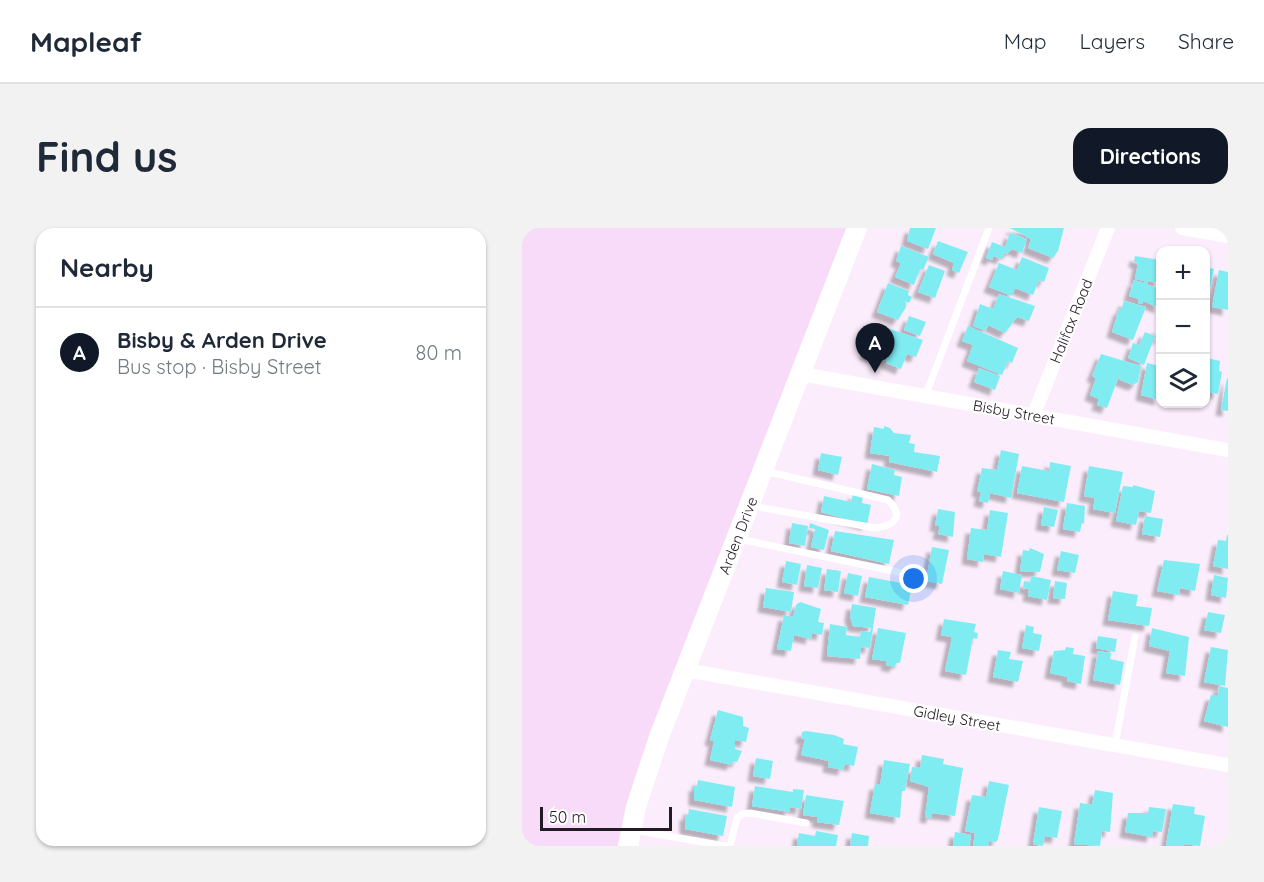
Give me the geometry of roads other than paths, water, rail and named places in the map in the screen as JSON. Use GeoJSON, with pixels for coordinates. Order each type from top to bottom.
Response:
{"type":"FeatureCollection","features":[{"type":"Feature","properties":{"kind":"street","name":"Arden Drive"},"geometry":{"type":"LineString","coordinates":[[630,838],[636,807],[658,737],[857,228]]}},
{"type":"Feature","properties":{"kind":"street","name":"Halifax Road"},"geometry":{"type":"LineString","coordinates":[[1034,414],[1108,228]]}},
{"type":"Feature","properties":{"kind":"street"},"geometry":{"type":"LineString","coordinates":[[1182,228],[1228,236]]}},
{"type":"Feature","properties":{"kind":"street","name":"Bisby Street"},"geometry":{"type":"LineString","coordinates":[[801,374],[1228,450]]}},
{"type":"Feature","properties":{"kind":"street","name":"Gidley Street"},"geometry":{"type":"LineString","coordinates":[[685,670],[1228,765]]}},
{"type":"Feature","properties":{"kind":"lane"},"geometry":{"type":"LineString","coordinates":[[925,397],[989,228]]}},
{"type":"Feature","properties":{"kind":"lane"},"geometry":{"type":"LineString","coordinates":[[749,506],[875,528],[890,526],[894,523],[896,515],[894,506],[888,500],[763,470]]}},
{"type":"Feature","properties":{"kind":"lane"},"geometry":{"type":"LineString","coordinates":[[736,539],[898,572]]}},
{"type":"Feature","properties":{"kind":"lane"},"geometry":{"type":"LineString","coordinates":[[1115,745],[1135,637]]}},
{"type":"Feature","properties":{"kind":"lane"},"geometry":{"type":"LineString","coordinates":[[730,846],[737,818],[741,813],[806,823]]}},
{"type":"Feature","properties":{"kind":"lane"},"geometry":{"type":"LineString","coordinates":[[630,838],[725,846]]}},
{"type":"Feature","properties":{"kind":"place","name":"Bisby & Arden Drive"},"geometry":{"type":"Point","coordinates":[875,373]}}]}
